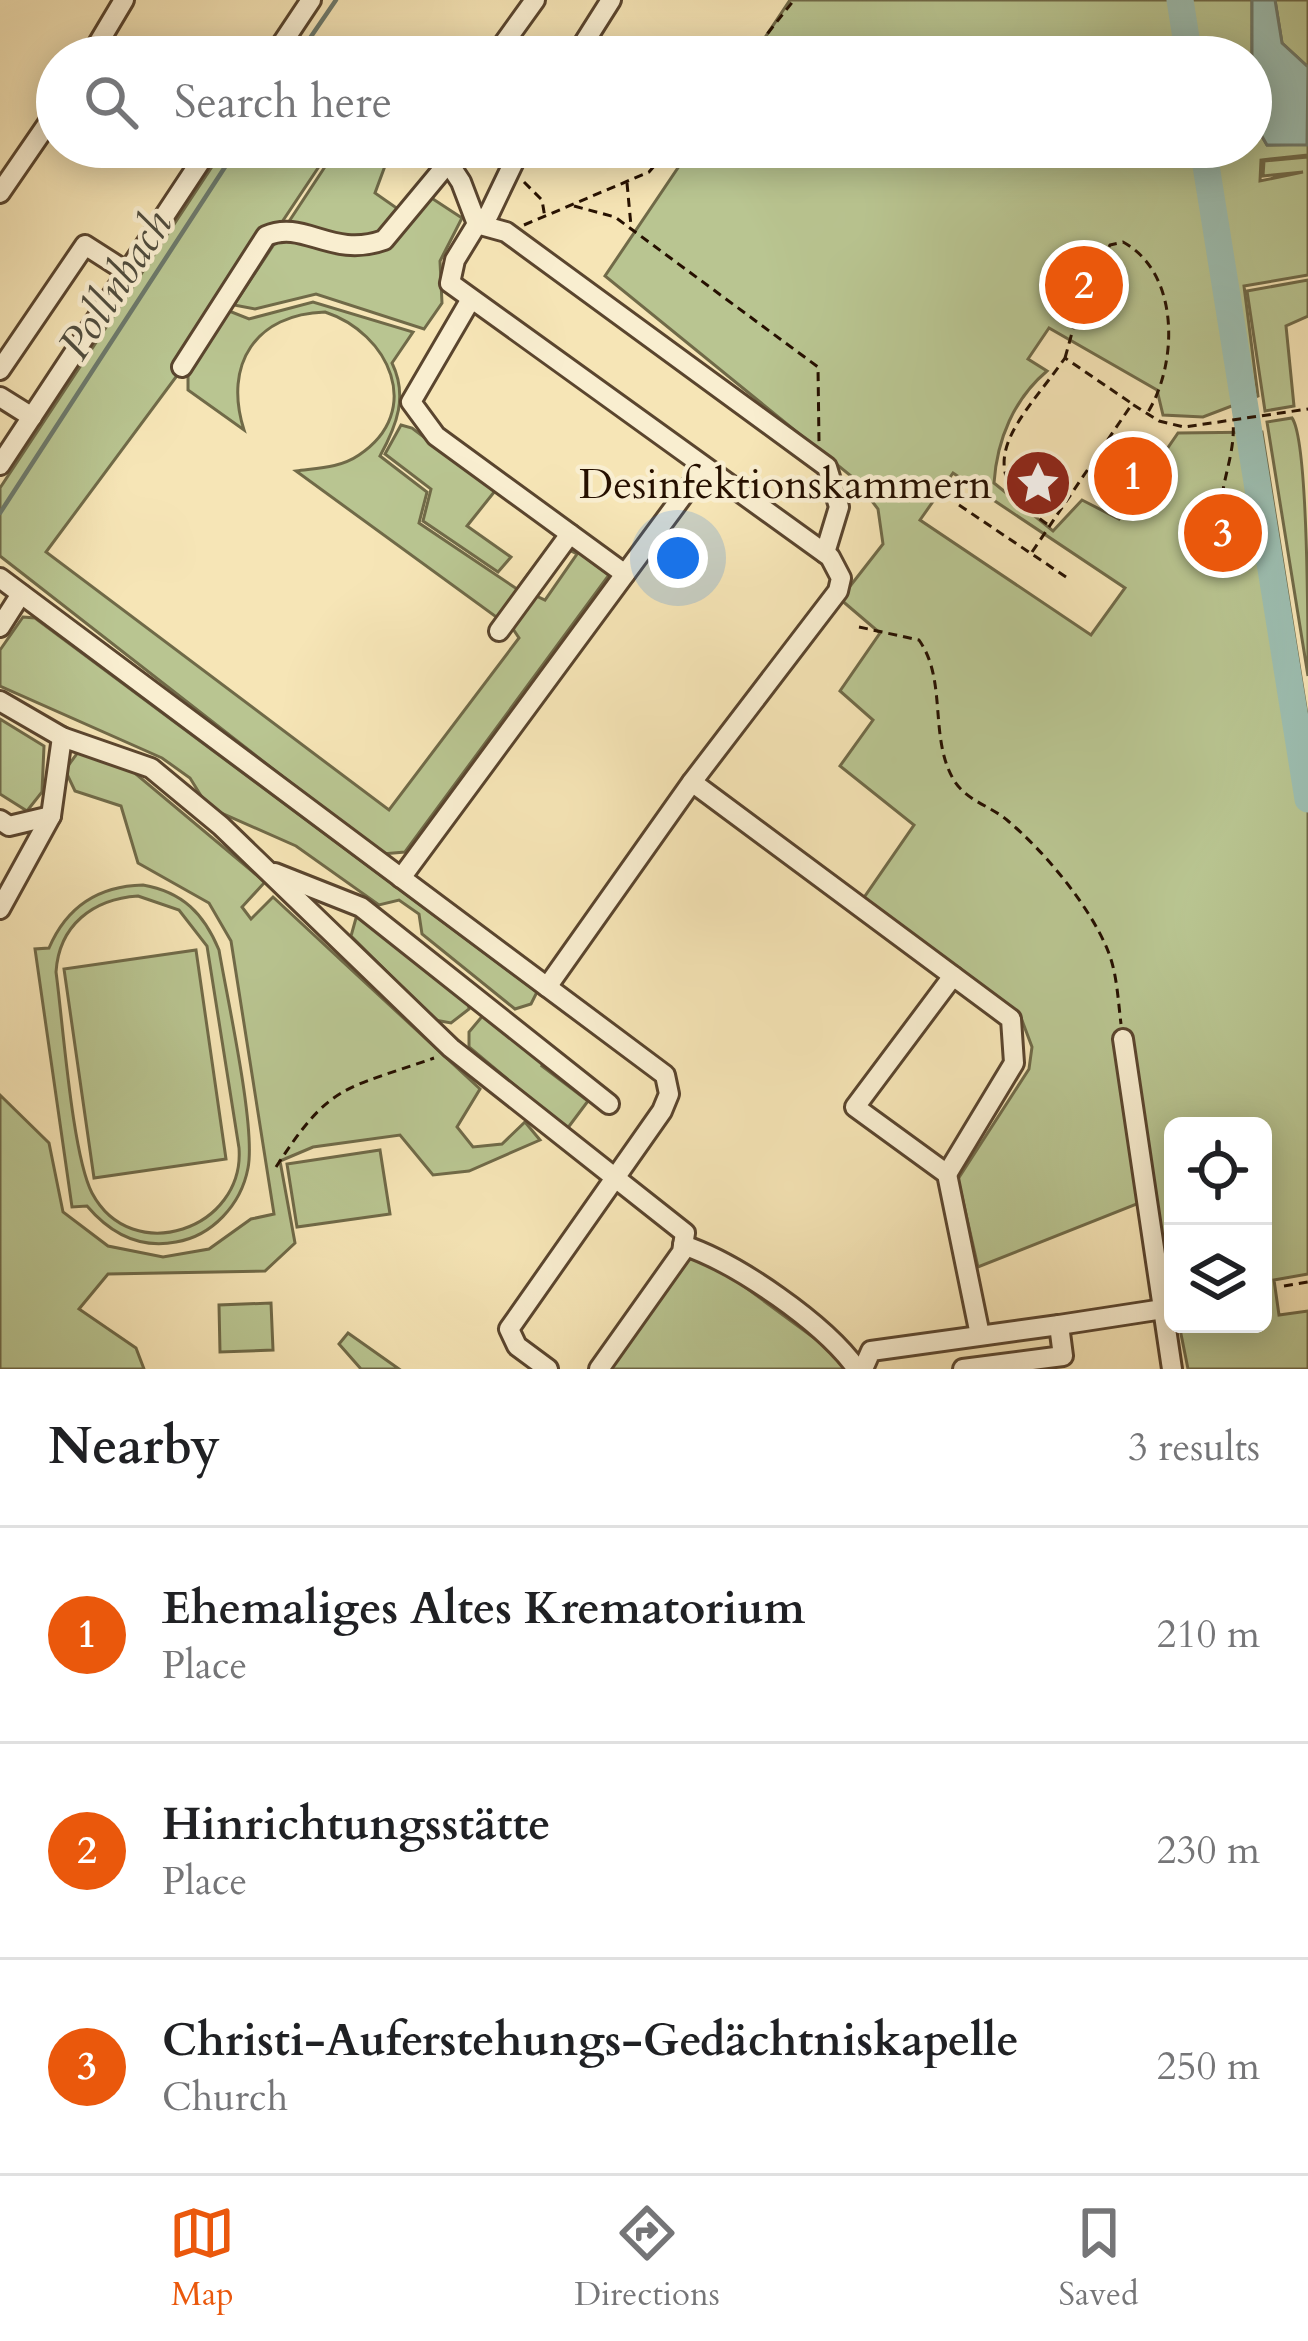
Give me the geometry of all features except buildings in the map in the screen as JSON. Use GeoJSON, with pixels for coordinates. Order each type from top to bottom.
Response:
{"type":"FeatureCollection","features":[{"type":"Feature","properties":{"kind":"street"},"geometry":{"type":"LineString","coordinates":[[103,36],[124,0]]}},
{"type":"Feature","properties":{"kind":"street"},"geometry":{"type":"LineString","coordinates":[[287,36],[311,0]]}},
{"type":"Feature","properties":{"kind":"street"},"geometry":{"type":"LineString","coordinates":[[509,36],[535,0]]}},
{"type":"Feature","properties":{"kind":"street"},"geometry":{"type":"LineString","coordinates":[[588,36],[611,0]]}},
{"type":"Feature","properties":{"kind":"street"},"geometry":{"type":"LineString","coordinates":[[0,194],[36,141]]}},
{"type":"Feature","properties":{"kind":"street"},"geometry":{"type":"LineString","coordinates":[[0,465],[192,168]]}},
{"type":"Feature","properties":{"kind":"street"},"geometry":{"type":"LineString","coordinates":[[182,367],[266,236],[290,229],[337,247],[384,240],[434,168]]}},
{"type":"Feature","properties":{"kind":"street"},"geometry":{"type":"LineString","coordinates":[[449,168],[477,224],[506,232],[827,467],[838,489],[839,507],[825,553]]}},
{"type":"Feature","properties":{"kind":"street"},"geometry":{"type":"LineString","coordinates":[[511,168],[489,214],[477,224],[455,260],[450,284],[825,553],[841,578],[838,591],[692,782],[547,987]]}},
{"type":"Feature","properties":{"kind":"street"},"geometry":{"type":"LineString","coordinates":[[0,370],[85,245],[127,272]]}},
{"type":"Feature","properties":{"kind":"street"},"geometry":{"type":"LineString","coordinates":[[471,298],[411,403],[436,436],[625,574]]}},
{"type":"Feature","properties":{"kind":"street"},"geometry":{"type":"LineString","coordinates":[[0,397],[32,417]]}},
{"type":"Feature","properties":{"kind":"street"},"geometry":{"type":"LineString","coordinates":[[401,878],[704,467]]}},
{"type":"Feature","properties":{"kind":"street"},"geometry":{"type":"LineString","coordinates":[[499,631],[570,534]]}},
{"type":"Feature","properties":{"kind":"street"},"geometry":{"type":"LineString","coordinates":[[0,578],[665,1075],[669,1094],[662,1111],[509,1329],[518,1346],[548,1369]]}},
{"type":"Feature","properties":{"kind":"street"},"geometry":{"type":"LineString","coordinates":[[0,627],[21,594]]}},
{"type":"Feature","properties":{"kind":"street"},"geometry":{"type":"LineString","coordinates":[[0,701],[62,737],[151,768],[267,870],[451,1048],[686,1233],[683,1245],[599,1369]]}},
{"type":"Feature","properties":{"kind":"street"},"geometry":{"type":"LineString","coordinates":[[0,909],[50,816],[62,737]]}},
{"type":"Feature","properties":{"kind":"street"},"geometry":{"type":"LineString","coordinates":[[692,782],[1011,1019],[1014,1063],[947,1174]]}},
{"type":"Feature","properties":{"kind":"street"},"geometry":{"type":"LineString","coordinates":[[0,820],[10,826],[50,816]]}},
{"type":"Feature","properties":{"kind":"street"},"geometry":{"type":"LineString","coordinates":[[267,870],[361,907],[608,1104]]}},
{"type":"Feature","properties":{"kind":"street"},"geometry":{"type":"LineString","coordinates":[[952,976],[855,1106],[947,1174],[980,1335]]}},
{"type":"Feature","properties":{"kind":"street"},"geometry":{"type":"LineString","coordinates":[[1124,1039],[1172,1369]]}},
{"type":"Feature","properties":{"kind":"street"},"geometry":{"type":"LineString","coordinates":[[683,1245],[717,1256],[842,1348],[860,1369],[872,1351],[1163,1309]]}},
{"type":"Feature","properties":{"kind":"street"},"geometry":{"type":"LineString","coordinates":[[963,1369],[1063,1356],[1059,1325]]}},
{"type":"Feature","properties":{"kind":"path"},"geometry":{"type":"LineString","coordinates":[[766,36],[794,0]]}},
{"type":"Feature","properties":{"kind":"path"},"geometry":{"type":"LineString","coordinates":[[506,232],[653,168]]}},
{"type":"Feature","properties":{"kind":"path"},"geometry":{"type":"LineString","coordinates":[[628,182],[632,227]]}},
{"type":"Feature","properties":{"kind":"path"},"geometry":{"type":"LineString","coordinates":[[574,206],[615,217],[632,227],[818,367],[821,428],[815,459]]}},
{"type":"Feature","properties":{"kind":"path"},"geometry":{"type":"LineString","coordinates":[[1048,526],[1010,494],[1002,462],[1031,406],[1065,358],[1078,311],[1111,245],[1123,242],[1139,250],[1172,325],[1167,368],[1147,414]]}},
{"type":"Feature","properties":{"kind":"path"},"geometry":{"type":"LineString","coordinates":[[1065,358],[1171,426],[1308,410]]}},
{"type":"Feature","properties":{"kind":"path"},"geometry":{"type":"LineString","coordinates":[[1032,552],[1132,404]]}},
{"type":"Feature","properties":{"kind":"path"},"geometry":{"type":"LineString","coordinates":[[1222,525],[1219,502],[1234,447],[1233,420]]}},
{"type":"Feature","properties":{"kind":"path"},"geometry":{"type":"LineString","coordinates":[[1090,472],[1121,492],[1125,486]]}},
{"type":"Feature","properties":{"kind":"path"},"geometry":{"type":"LineString","coordinates":[[1049,482],[1072,498]]}},
{"type":"Feature","properties":{"kind":"path"},"geometry":{"type":"LineString","coordinates":[[1219,502],[1239,507],[1249,521],[1245,545],[1232,555],[1213,555],[1196,534],[1199,515],[1219,502]]}},
{"type":"Feature","properties":{"kind":"path"},"geometry":{"type":"LineString","coordinates":[[959,505],[1066,577]]}},
{"type":"Feature","properties":{"kind":"path"},"geometry":{"type":"LineString","coordinates":[[860,627],[919,640],[929,655],[945,758],[956,782],[970,798],[1006,819],[1062,880],[1091,922],[1108,950],[1124,1039]]}},
{"type":"Feature","properties":{"kind":"path"},"geometry":{"type":"LineString","coordinates":[[276,1167],[308,1118],[330,1096],[451,1048]]}},
{"type":"Feature","properties":{"kind":"path"},"geometry":{"type":"LineString","coordinates":[[1284,1286],[1308,1282]]}},
{"type":"Feature","properties":{"kind":"green space"},"geometry":{"type":"Polygon","coordinates":[[[790,0],[1252,0],[1252,36],[766,36],[790,0]]]}},
{"type":"Feature","properties":{"kind":"green space"},"geometry":{"type":"Polygon","coordinates":[[[1275,0],[1308,0],[1308,67],[1282,43],[1275,0]]]}},
{"type":"Feature","properties":{"kind":"green space"},"geometry":{"type":"Polygon","coordinates":[[[1308,144],[1308,155],[1272,159],[1272,145],[1308,144]]]}},
{"type":"Feature","properties":{"kind":"green space"},"geometry":{"type":"Polygon","coordinates":[[[1308,157],[1308,275],[1244,286],[1258,396],[1203,417],[1163,415],[1157,390],[1049,328],[1028,359],[1047,371],[1009,421],[994,483],[1053,531],[1082,500],[1119,519],[1178,433],[1262,432],[1308,721],[1308,1274],[1274,1280],[1279,1315],[1308,1311],[1308,1369],[1188,1369],[1181,1333],[1272,1333],[1272,1117],[1164,1117],[1164,1247],[1154,1197],[978,1267],[958,1179],[1029,1069],[1032,1047],[1020,1015],[863,899],[914,825],[840,766],[873,720],[840,691],[880,633],[840,599],[883,544],[878,509],[856,480],[605,276],[678,168],[1261,168],[1260,181],[1303,172],[1263,176],[1264,168],[1272,168],[1272,160],[1308,157]],[[953,473],[920,520],[1091,635],[1125,588],[953,473]]]}},
{"type":"Feature","properties":{"kind":"green space"},"geometry":{"type":"Polygon","coordinates":[[[211,168],[318,168],[224,309],[249,319],[313,302],[413,332],[392,363],[399,387],[398,410],[380,456],[427,492],[419,523],[517,589],[557,536],[609,575],[405,852],[382,854],[0,556],[0,488],[211,168]],[[325,312],[280,322],[264,333],[242,364],[238,384],[244,430],[188,390],[188,370],[176,365],[176,377],[46,552],[389,810],[519,638],[513,629],[532,594],[545,600],[577,554],[555,543],[499,619],[296,471],[352,459],[379,437],[391,417],[391,375],[367,337],[325,312]]]}},
{"type":"Feature","properties":{"kind":"green space"},"geometry":{"type":"Polygon","coordinates":[[[324,168],[384,168],[375,193],[405,214],[430,197],[462,218],[440,261],[442,303],[424,329],[316,294],[255,309],[234,305],[324,168]]]}},
{"type":"Feature","properties":{"kind":"green space"},"geometry":{"type":"Polygon","coordinates":[[[1308,280],[1308,316],[1286,326],[1294,406],[1265,411],[1247,291],[1308,280]]]}},
{"type":"Feature","properties":{"kind":"green space"},"geometry":{"type":"Polygon","coordinates":[[[1292,418],[1304,498],[1308,676],[1267,422],[1292,418]]]}},
{"type":"Feature","properties":{"kind":"green space"},"geometry":{"type":"Polygon","coordinates":[[[401,425],[412,428],[495,491],[467,526],[511,557],[498,572],[423,521],[431,489],[385,454],[401,425]]]}},
{"type":"Feature","properties":{"kind":"green space"},"geometry":{"type":"Polygon","coordinates":[[[23,617],[35,618],[537,992],[531,1004],[515,1009],[422,934],[419,914],[399,900],[379,905],[296,846],[208,807],[190,778],[162,758],[0,686],[0,650],[23,617]]]}},
{"type":"Feature","properties":{"kind":"green space"},"geometry":{"type":"Polygon","coordinates":[[[0,719],[44,746],[42,792],[27,811],[0,794],[0,719]]]}},
{"type":"Feature","properties":{"kind":"green space"},"geometry":{"type":"Polygon","coordinates":[[[81,748],[130,769],[265,882],[242,907],[251,919],[273,897],[480,1089],[457,1127],[473,1147],[502,1144],[525,1122],[540,1140],[469,1171],[433,1175],[400,1135],[313,1147],[280,1161],[295,1243],[265,1271],[108,1274],[79,1309],[136,1348],[144,1369],[0,1369],[0,1095],[49,1143],[63,1212],[108,1246],[163,1257],[209,1249],[251,1219],[274,1214],[231,941],[209,903],[138,863],[121,806],[75,791],[65,770],[81,748]]]}},
{"type":"Feature","properties":{"kind":"green space"},"geometry":{"type":"Polygon","coordinates":[[[127,886],[157,888],[181,899],[213,937],[244,1094],[249,1149],[239,1194],[213,1226],[189,1239],[163,1244],[138,1241],[116,1231],[87,1206],[72,1207],[35,949],[49,948],[65,921],[86,901],[127,886]],[[138,896],[93,909],[71,928],[56,972],[74,1119],[92,1193],[110,1216],[133,1229],[158,1233],[183,1229],[206,1218],[224,1200],[236,1176],[239,1148],[207,946],[179,910],[138,896]]]}},
{"type":"Feature","properties":{"kind":"green space"},"geometry":{"type":"Polygon","coordinates":[[[366,916],[468,994],[469,1009],[451,1023],[435,1020],[351,936],[356,918],[366,916]]]}},
{"type":"Feature","properties":{"kind":"green space"},"geometry":{"type":"Polygon","coordinates":[[[196,950],[226,1159],[94,1178],[64,969],[196,950]]]}},
{"type":"Feature","properties":{"kind":"green space"},"geometry":{"type":"Polygon","coordinates":[[[485,1013],[548,1059],[542,1066],[588,1101],[567,1129],[469,1047],[469,1032],[485,1013]]]}},
{"type":"Feature","properties":{"kind":"green space"},"geometry":{"type":"Polygon","coordinates":[[[380,1150],[390,1214],[297,1227],[287,1164],[380,1150]]]}},
{"type":"Feature","properties":{"kind":"green space"},"geometry":{"type":"Polygon","coordinates":[[[687,1259],[707,1259],[840,1357],[843,1369],[606,1369],[687,1259]]]}},
{"type":"Feature","properties":{"kind":"green space"},"geometry":{"type":"Polygon","coordinates":[[[271,1303],[273,1350],[220,1352],[219,1305],[271,1303]]]}},
{"type":"Feature","properties":{"kind":"green space"},"geometry":{"type":"Polygon","coordinates":[[[348,1333],[399,1369],[361,1369],[339,1344],[348,1333]]]}},
{"type":"Feature","properties":{"kind":"shaded area"},"geometry":{"type":"Polygon","coordinates":[[[1252,0],[1275,0],[1282,43],[1308,67],[1307,145],[1272,145],[1272,36],[1252,36],[1252,0]]]}},
{"type":"Feature","properties":{"kind":"waterway","name":"Pollnbach"},"geometry":{"type":"LineString","coordinates":[[311,36],[336,0]]}},
{"type":"Feature","properties":{"kind":"waterway"},"geometry":{"type":"LineString","coordinates":[[1180,0],[1186,36]]}},
{"type":"Feature","properties":{"kind":"waterway","name":"Pollnbach"},"geometry":{"type":"LineString","coordinates":[[0,513],[224,168]]}},
{"type":"Feature","properties":{"kind":"waterway"},"geometry":{"type":"LineString","coordinates":[[1206,168],[1308,799]]}},
{"type":"Feature","properties":{"kind":"place","name":"Hinrichtungsstätte"},"geometry":{"type":"Point","coordinates":[1084,285]}},
{"type":"Feature","properties":{"kind":"place","name":"Ehemaliges Altes Krematorium"},"geometry":{"type":"Point","coordinates":[1133,476]}},
{"type":"Feature","properties":{"kind":"place","name":"Desinfektionskammern"},"geometry":{"type":"Point","coordinates":[1038,483]}},
{"type":"Feature","properties":{"kind":"place","name":"Christi-Auferstehungs-Gedächtniskapelle"},"geometry":{"type":"Point","coordinates":[1223,533]}}]}
